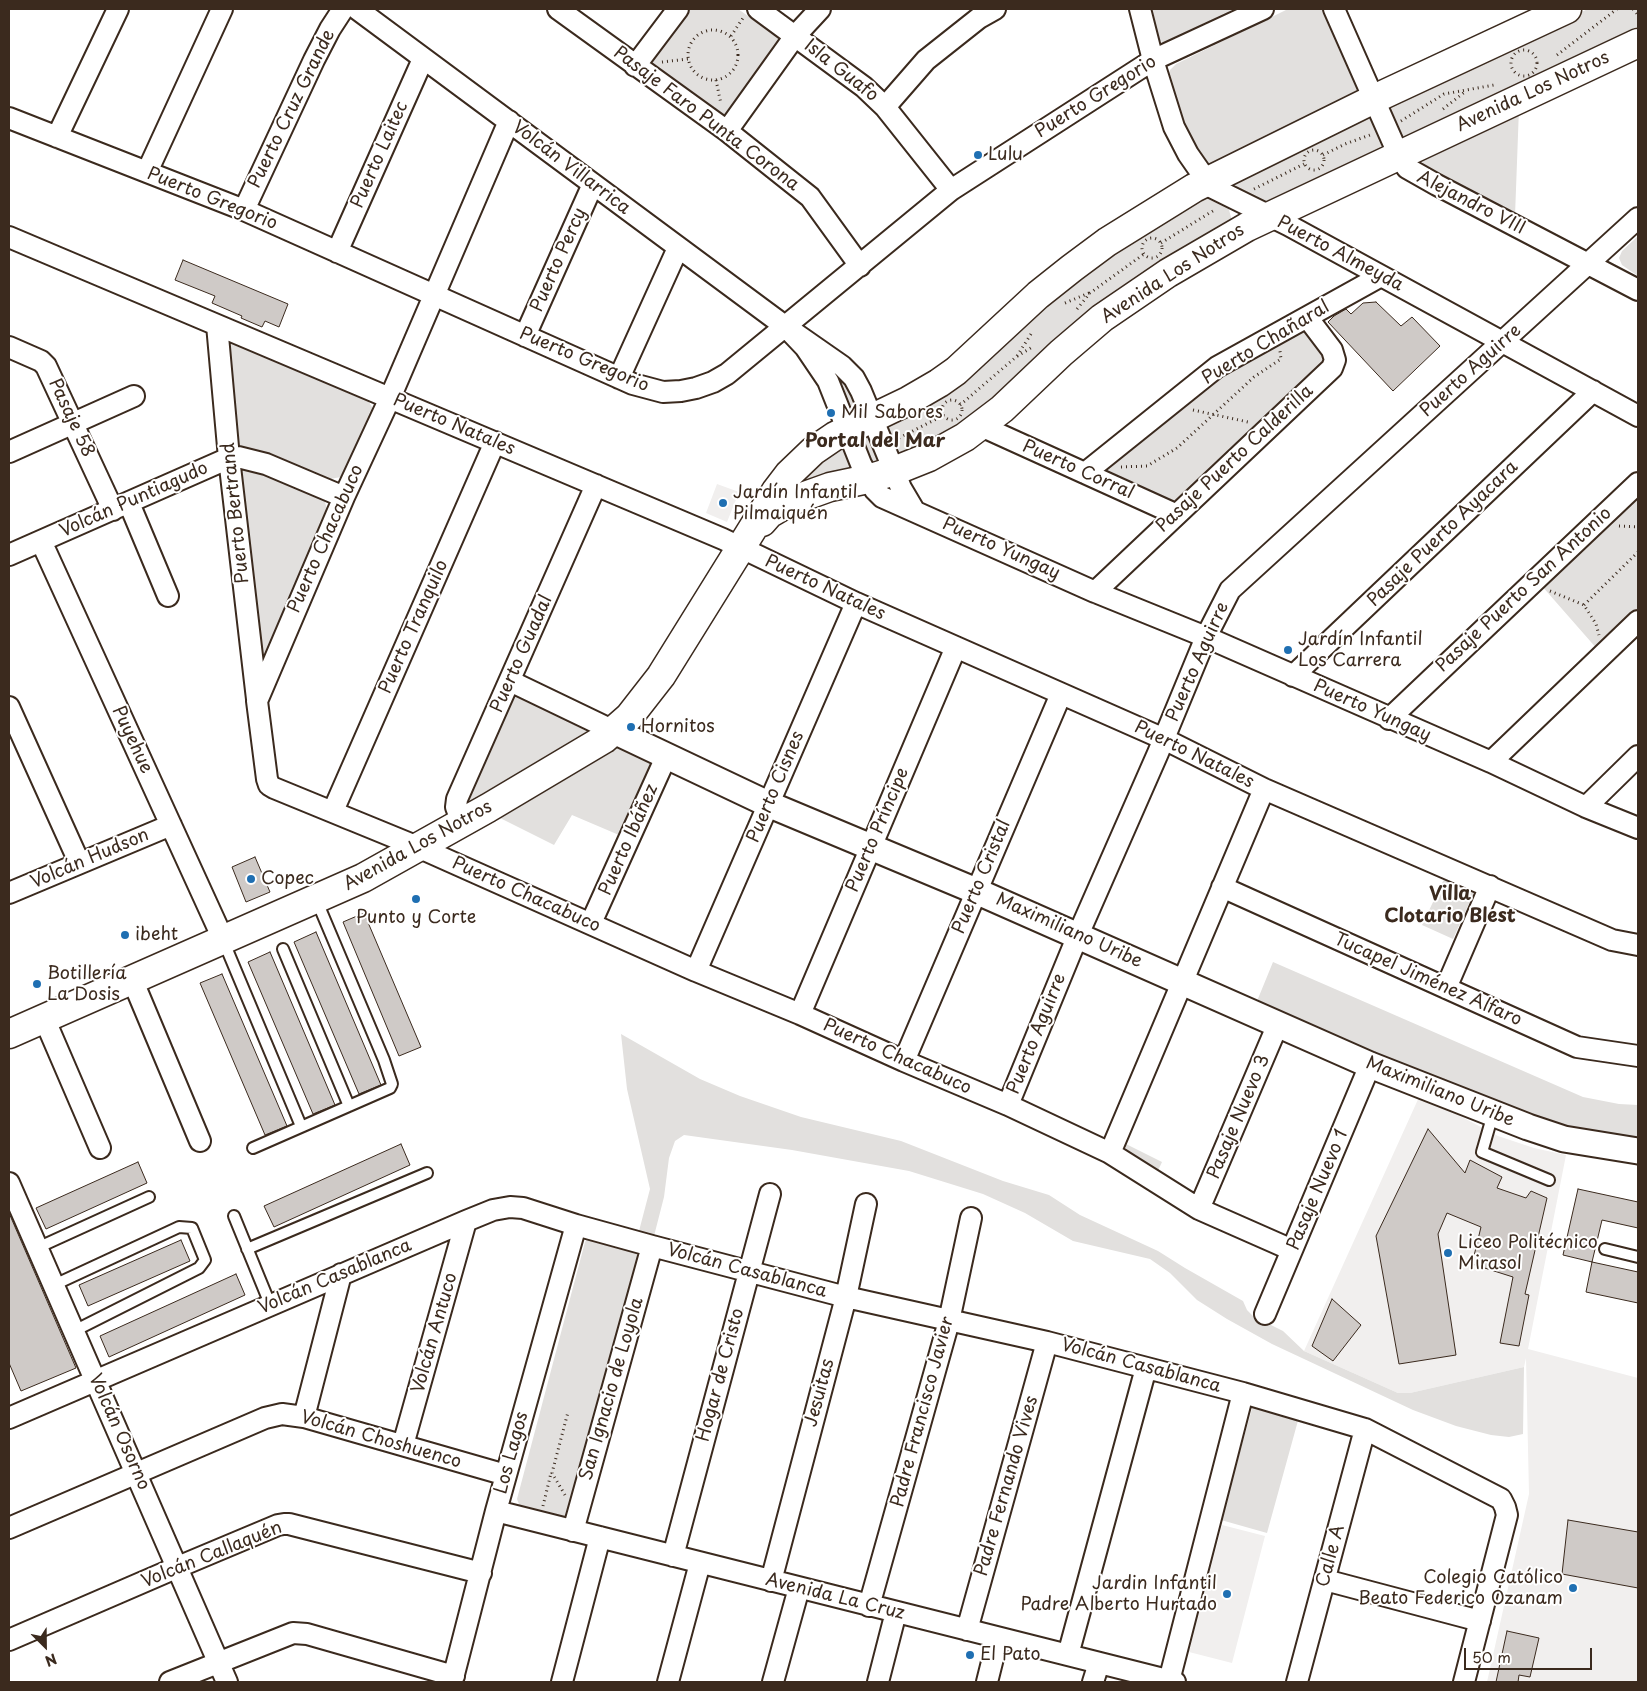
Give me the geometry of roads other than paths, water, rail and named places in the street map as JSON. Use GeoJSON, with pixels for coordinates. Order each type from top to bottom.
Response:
{"type":"FeatureCollection","features":[{"type":"Feature","properties":{"kind":"main road","name":"Avenida Los Notros"},"geometry":{"type":"LineString","coordinates":[[9,1034],[363,878],[576,756],[614,731],[629,717],[661,676],[776,491],[813,451],[846,430],[908,401],[939,383],[956,371],[1038,295],[1072,268],[1107,242],[1206,181],[1374,99],[1568,9]]}},
{"type":"Feature","properties":{"kind":"main road","name":"Avenida Los Notros"},"geometry":{"type":"LineString","coordinates":[[740,548],[769,514],[785,504],[811,493],[894,471],[950,446],[981,426],[1102,318],[1180,266],[1268,216],[1638,43]]}},
{"type":"Feature","properties":{"kind":"street"},"geometry":{"type":"LineString","coordinates":[[57,137],[118,9]]}},
{"type":"Feature","properties":{"kind":"street"},"geometry":{"type":"LineString","coordinates":[[147,172],[222,9]]}},
{"type":"Feature","properties":{"kind":"street","name":"Puerto Cruz Grande"},"geometry":{"type":"LineString","coordinates":[[244,210],[314,60],[343,9]]}},
{"type":"Feature","properties":{"kind":"street","name":"Volcán Villarrica"},"geometry":{"type":"LineString","coordinates":[[357,9],[786,328],[836,362],[854,378],[894,471]]}},
{"type":"Feature","properties":{"kind":"street","name":"Pasaje Faro Punta Corona"},"geometry":{"type":"LineString","coordinates":[[558,9],[727,131],[810,197],[860,266]]}},
{"type":"Feature","properties":{"kind":"street"},"geometry":{"type":"LineString","coordinates":[[636,66],[678,9]]}},
{"type":"Feature","properties":{"kind":"street"},"geometry":{"type":"LineString","coordinates":[[727,131],[795,36],[820,9]]}},
{"type":"Feature","properties":{"kind":"street"},"geometry":{"type":"LineString","coordinates":[[885,107],[926,60],[979,18],[995,9]]}},
{"type":"Feature","properties":{"kind":"street","name":"Puerto Almeyda"},"geometry":{"type":"LineString","coordinates":[[1140,9],[1153,60],[1174,127],[1188,154],[1211,187],[1288,224],[1638,416]]}},
{"type":"Feature","properties":{"kind":"street","name":"Puerto Gregorio"},"geometry":{"type":"LineString","coordinates":[[9,118],[244,210],[619,378],[649,389],[664,392],[696,388],[713,382],[727,374],[786,328],[951,190],[1153,60],[1263,9]]}},
{"type":"Feature","properties":{"kind":"street","name":"Alejandro VIII"},"geometry":{"type":"LineString","coordinates":[[1334,9],[1399,156],[1407,168],[1638,290]]}},
{"type":"Feature","properties":{"kind":"street","name":"Isla Guafo"},"geometry":{"type":"LineString","coordinates":[[751,12],[795,36],[864,87],[885,107],[951,190]]}},
{"type":"Feature","properties":{"kind":"street","name":"Puerto Laitec"},"geometry":{"type":"LineString","coordinates":[[337,252],[423,59]]}},
{"type":"Feature","properties":{"kind":"street","name":"Puerto Chacabuco"},"geometry":{"type":"LineString","coordinates":[[509,122],[390,398],[344,497],[257,701],[269,785],[418,847],[1008,1105],[1110,1152],[1199,1209],[1292,1250]]}},
{"type":"Feature","properties":{"kind":"street","name":"Puerto Percy"},"geometry":{"type":"LineString","coordinates":[[525,336],[593,184]]}},
{"type":"Feature","properties":{"kind":"street","name":"Puerto Aguirre"},"geometry":{"type":"LineString","coordinates":[[1008,1105],[1078,935],[1164,739],[1206,637],[1230,590],[1638,218]]}},
{"type":"Feature","properties":{"kind":"street","name":"Puerto Natales"},"geometry":{"type":"LineString","coordinates":[[9,237],[723,539],[856,603],[1164,739],[1264,789],[1612,940],[1638,945]]}},
{"type":"Feature","properties":{"kind":"street"},"geometry":{"type":"LineString","coordinates":[[619,378],[678,248]]}},
{"type":"Feature","properties":{"kind":"street","name":"Puerto Chañaral"},"geometry":{"type":"LineString","coordinates":[[1085,473],[1217,368],[1381,276]]}},
{"type":"Feature","properties":{"kind":"street","name":"Pasaje Puerto Calderilla"},"geometry":{"type":"LineString","coordinates":[[1095,592],[1332,368],[1335,360],[1332,350],[1307,317]]}},
{"type":"Feature","properties":{"kind":"street","name":"Puerto Bertrand"},"geometry":{"type":"LineString","coordinates":[[218,325],[229,458],[257,701]]}},
{"type":"Feature","properties":{"kind":"street","name":"Volcán Villarrica"},"geometry":{"type":"LineString","coordinates":[[786,328],[805,347],[828,381],[846,430],[868,479]]}},
{"type":"Feature","properties":{"kind":"street","name":"Pasaje 58"},"geometry":{"type":"LineString","coordinates":[[9,347],[41,360],[46,366],[74,422],[168,596]]}},
{"type":"Feature","properties":{"kind":"street","name":"Pasaje Puerto Ayacara"},"geometry":{"type":"LineString","coordinates":[[1293,676],[1593,391]]}},
{"type":"Feature","properties":{"kind":"street"},"geometry":{"type":"LineString","coordinates":[[9,452],[134,396]]}},
{"type":"Feature","properties":{"kind":"street","name":"Puerto Corral"},"geometry":{"type":"LineString","coordinates":[[981,426],[1176,514]]}},
{"type":"Feature","properties":{"kind":"street","name":"Puerto Tranquilo"},"geometry":{"type":"LineString","coordinates":[[333,811],[495,442]]}},
{"type":"Feature","properties":{"kind":"street","name":"Volcán Puntiagudo"},"geometry":{"type":"LineString","coordinates":[[9,556],[229,458],[238,457],[266,464],[344,497]]}},
{"type":"Feature","properties":{"kind":"street"},"geometry":{"type":"LineString","coordinates":[[894,471],[914,510]]}},
{"type":"Feature","properties":{"kind":"street","name":"Puerto Yungay"},"geometry":{"type":"LineString","coordinates":[[868,479],[882,497],[1095,592],[1206,637],[1491,762],[1586,807],[1638,828]]}},
{"type":"Feature","properties":{"kind":"street","name":"Pasaje Puerto San Antonio"},"geometry":{"type":"LineString","coordinates":[[1389,718],[1638,483]]}},
{"type":"Feature","properties":{"kind":"street","name":"Puerto Guadal"},"geometry":{"type":"LineString","coordinates":[[462,823],[457,813],[457,799],[596,485]]}},
{"type":"Feature","properties":{"kind":"street","name":"Puyehue"},"geometry":{"type":"LineString","coordinates":[[41,541],[223,939]]}},
{"type":"Feature","properties":{"kind":"street","name":"Puerto Cisnes"},"geometry":{"type":"LineString","coordinates":[[696,970],[856,603]]}},
{"type":"Feature","properties":{"kind":"street"},"geometry":{"type":"LineString","coordinates":[[1491,762],[1638,621]]}},
{"type":"Feature","properties":{"kind":"street","name":"Puerto Príncipe"},"geometry":{"type":"LineString","coordinates":[[800,1014],[956,647]]}},
{"type":"Feature","properties":{"kind":"street","name":"Maximiliano Uribe"},"geometry":{"type":"LineString","coordinates":[[510,681],[768,804],[976,890],[1370,1065],[1564,1139],[1638,1151]]}},
{"type":"Feature","properties":{"kind":"street","name":"Puerto Cristal"},"geometry":{"type":"LineString","coordinates":[[904,1061],[1061,694]]}},
{"type":"Feature","properties":{"kind":"street"},"geometry":{"type":"LineString","coordinates":[[9,707],[79,862]]}},
{"type":"Feature","properties":{"kind":"street"},"geometry":{"type":"LineString","coordinates":[[1586,807],[1638,756]]}},
{"type":"Feature","properties":{"kind":"street","name":"Puerto Ibáñez"},"geometry":{"type":"LineString","coordinates":[[591,923],[666,757]]}},
{"type":"Feature","properties":{"kind":"street"},"geometry":{"type":"LineString","coordinates":[[1110,1152],[1264,789]]}},
{"type":"Feature","properties":{"kind":"street","name":"Volcán Hudson"},"geometry":{"type":"LineString","coordinates":[[9,893],[171,825]]}},
{"type":"Feature","properties":{"kind":"street"},"geometry":{"type":"LineString","coordinates":[[1446,988],[1490,886]]}},
{"type":"Feature","properties":{"kind":"street","name":"Tucapel Jiménez Alfaro"},"geometry":{"type":"LineString","coordinates":[[1222,887],[1577,1047],[1638,1056]]}},
{"type":"Feature","properties":{"kind":"street"},"geometry":{"type":"LineString","coordinates":[[132,979],[200,1141]]}},
{"type":"Feature","properties":{"kind":"street"},"geometry":{"type":"LineString","coordinates":[[44,1018],[100,1148]]}},
{"type":"Feature","properties":{"kind":"street","name":"Pasaje Nuevo 3"},"geometry":{"type":"LineString","coordinates":[[1199,1209],[1278,1024]]}},
{"type":"Feature","properties":{"kind":"street","name":"Pasaje Nuevo 1"},"geometry":{"type":"LineString","coordinates":[[1265,1314],[1370,1065]]}},
{"type":"Feature","properties":{"kind":"street","name":"Volcán Osorno"},"geometry":{"type":"LineString","coordinates":[[9,1183],[14,1207],[37,1248],[54,1285],[227,1682]]}},
{"type":"Feature","properties":{"kind":"street","name":"Hogar de Cristo"},"geometry":{"type":"LineString","coordinates":[[672,1556],[770,1194]]}},
{"type":"Feature","properties":{"kind":"street","name":"Jesuitas"},"geometry":{"type":"LineString","coordinates":[[771,1581],[846,1297],[866,1204]]}},
{"type":"Feature","properties":{"kind":"street","name":"Volcán Casablanca"},"geometry":{"type":"LineString","coordinates":[[10,1413],[96,1380],[493,1210],[510,1207],[523,1208],[576,1225],[749,1272],[846,1297],[1048,1342],[1243,1393],[1365,1429],[1501,1500],[1507,1515],[1480,1621]]}},
{"type":"Feature","properties":{"kind":"street","name":"Padre Francisco Javier"},"geometry":{"type":"LineString","coordinates":[[869,1606],[949,1321],[971,1218]]}},
{"type":"Feature","properties":{"kind":"street","name":"Volcán Antuco"},"geometry":{"type":"LineString","coordinates":[[404,1444],[466,1221]]}},
{"type":"Feature","properties":{"kind":"street","name":"Los Lagos"},"geometry":{"type":"LineString","coordinates":[[453,1679],[496,1511],[576,1225]]}},
{"type":"Feature","properties":{"kind":"street","name":"San Ignacio de Loyola"},"geometry":{"type":"LineString","coordinates":[[575,1523],[652,1246]]}},
{"type":"Feature","properties":{"kind":"street"},"geometry":{"type":"LineString","coordinates":[[304,1417],[341,1274]]}},
{"type":"Feature","properties":{"kind":"street","name":"Padre Fernando Vives"},"geometry":{"type":"LineString","coordinates":[[967,1630],[1048,1342]]}},
{"type":"Feature","properties":{"kind":"street"},"geometry":{"type":"LineString","coordinates":[[1068,1656],[1146,1368]]}},
{"type":"Feature","properties":{"kind":"street"},"geometry":{"type":"LineString","coordinates":[[1172,1681],[1243,1393]]}},
{"type":"Feature","properties":{"kind":"street","name":"Volcán Choshuenco"},"geometry":{"type":"LineString","coordinates":[[9,1528],[265,1418],[282,1414],[304,1417],[404,1444],[506,1475]]}},
{"type":"Feature","properties":{"kind":"street","name":"Calle A"},"geometry":{"type":"LineString","coordinates":[[1297,1682],[1365,1429]]}},
{"type":"Feature","properties":{"kind":"street","name":"Avenida La Cruz"},"geometry":{"type":"LineString","coordinates":[[496,1511],[539,1522],[575,1523],[600,1538],[1068,1656],[1096,1673],[1172,1681]]}},
{"type":"Feature","properties":{"kind":"street","name":"Volcán Callaquén"},"geometry":{"type":"LineString","coordinates":[[9,1640],[278,1525],[289,1524],[481,1573]]}},
{"type":"Feature","properties":{"kind":"street"},"geometry":{"type":"LineString","coordinates":[[562,1682],[600,1538]]}},
{"type":"Feature","properties":{"kind":"street"},"geometry":{"type":"LineString","coordinates":[[668,1682],[700,1563]]}},
{"type":"Feature","properties":{"kind":"street"},"geometry":{"type":"LineString","coordinates":[[1325,1580],[1480,1621],[1464,1682]]}},
{"type":"Feature","properties":{"kind":"street"},"geometry":{"type":"LineString","coordinates":[[774,1682],[799,1588]]}},
{"type":"Feature","properties":{"kind":"street"},"geometry":{"type":"LineString","coordinates":[[878,1682],[896,1612]]}},
{"type":"Feature","properties":{"kind":"street"},"geometry":{"type":"LineString","coordinates":[[170,1682],[287,1634],[299,1633],[453,1679]]}},
{"type":"Feature","properties":{"kind":"street"},"geometry":{"type":"LineString","coordinates":[[987,1682],[998,1638]]}},
{"type":"Feature","properties":{"kind":"lane"},"geometry":{"type":"LineString","coordinates":[[253,1148],[390,1088],[392,1080],[316,899]]}},
{"type":"Feature","properties":{"kind":"lane"},"geometry":{"type":"LineString","coordinates":[[223,939],[301,1126]]}},
{"type":"Feature","properties":{"kind":"lane"},"geometry":{"type":"LineString","coordinates":[[283,949],[348,1106]]}},
{"type":"Feature","properties":{"kind":"lane"},"geometry":{"type":"LineString","coordinates":[[1493,1113],[1482,1152],[1549,1180]]}},
{"type":"Feature","properties":{"kind":"lane"},"geometry":{"type":"LineString","coordinates":[[247,1249],[427,1173]]}},
{"type":"Feature","properties":{"kind":"lane"},"geometry":{"type":"LineString","coordinates":[[37,1248],[149,1197]]}},
{"type":"Feature","properties":{"kind":"lane"},"geometry":{"type":"LineString","coordinates":[[234,1216],[270,1304]]}},
{"type":"Feature","properties":{"kind":"lane"},"geometry":{"type":"LineString","coordinates":[[54,1285],[179,1227],[192,1228],[205,1260],[199,1268],[74,1331]]}},
{"type":"Feature","properties":{"kind":"lane"},"geometry":{"type":"LineString","coordinates":[[1605,1249],[1638,1257]]}},
{"type":"Feature","properties":{"kind":"place","name":"Lulu"},"geometry":{"type":"Point","coordinates":[978,155]}},
{"type":"Feature","properties":{"kind":"place","name":"Mil Sabores"},"geometry":{"type":"Point","coordinates":[831,413]}},
{"type":"Feature","properties":{"kind":"place","name":"Jardín Infantil Pilmaiquén"},"geometry":{"type":"Point","coordinates":[723,503]}},
{"type":"Feature","properties":{"kind":"place","name":"Jardín Infantil Los Carrera"},"geometry":{"type":"Point","coordinates":[1288,650]}},
{"type":"Feature","properties":{"kind":"place","name":"Hornitos"},"geometry":{"type":"Point","coordinates":[631,727]}},
{"type":"Feature","properties":{"kind":"place","name":"Copec"},"geometry":{"type":"Point","coordinates":[251,879]}},
{"type":"Feature","properties":{"kind":"place","name":"Punto y Corte"},"geometry":{"type":"Point","coordinates":[416,899]}},
{"type":"Feature","properties":{"kind":"place","name":"ibeht"},"geometry":{"type":"Point","coordinates":[125,935]}},
{"type":"Feature","properties":{"kind":"place","name":"Botillería La Dosis"},"geometry":{"type":"Point","coordinates":[37,984]}},
{"type":"Feature","properties":{"kind":"place","name":"Liceo Politécnico Mirasol"},"geometry":{"type":"Point","coordinates":[1448,1253]}},
{"type":"Feature","properties":{"kind":"place","name":"Colegio Católico Beato Federico Ozanam"},"geometry":{"type":"Point","coordinates":[1573,1588]}},
{"type":"Feature","properties":{"kind":"place","name":"Jardin Infantil Padre Alberto Hurtado"},"geometry":{"type":"Point","coordinates":[1227,1594]}},
{"type":"Feature","properties":{"kind":"place","name":"El Pato"},"geometry":{"type":"Point","coordinates":[970,1655]}},
{"type":"Feature","properties":{"kind":"district","name":"Portal del Mar"},"geometry":{"type":"Point","coordinates":[875,442]}},
{"type":"Feature","properties":{"kind":"district","name":"Villa Clotario Blest"},"geometry":{"type":"Point","coordinates":[1450,906]}}]}
